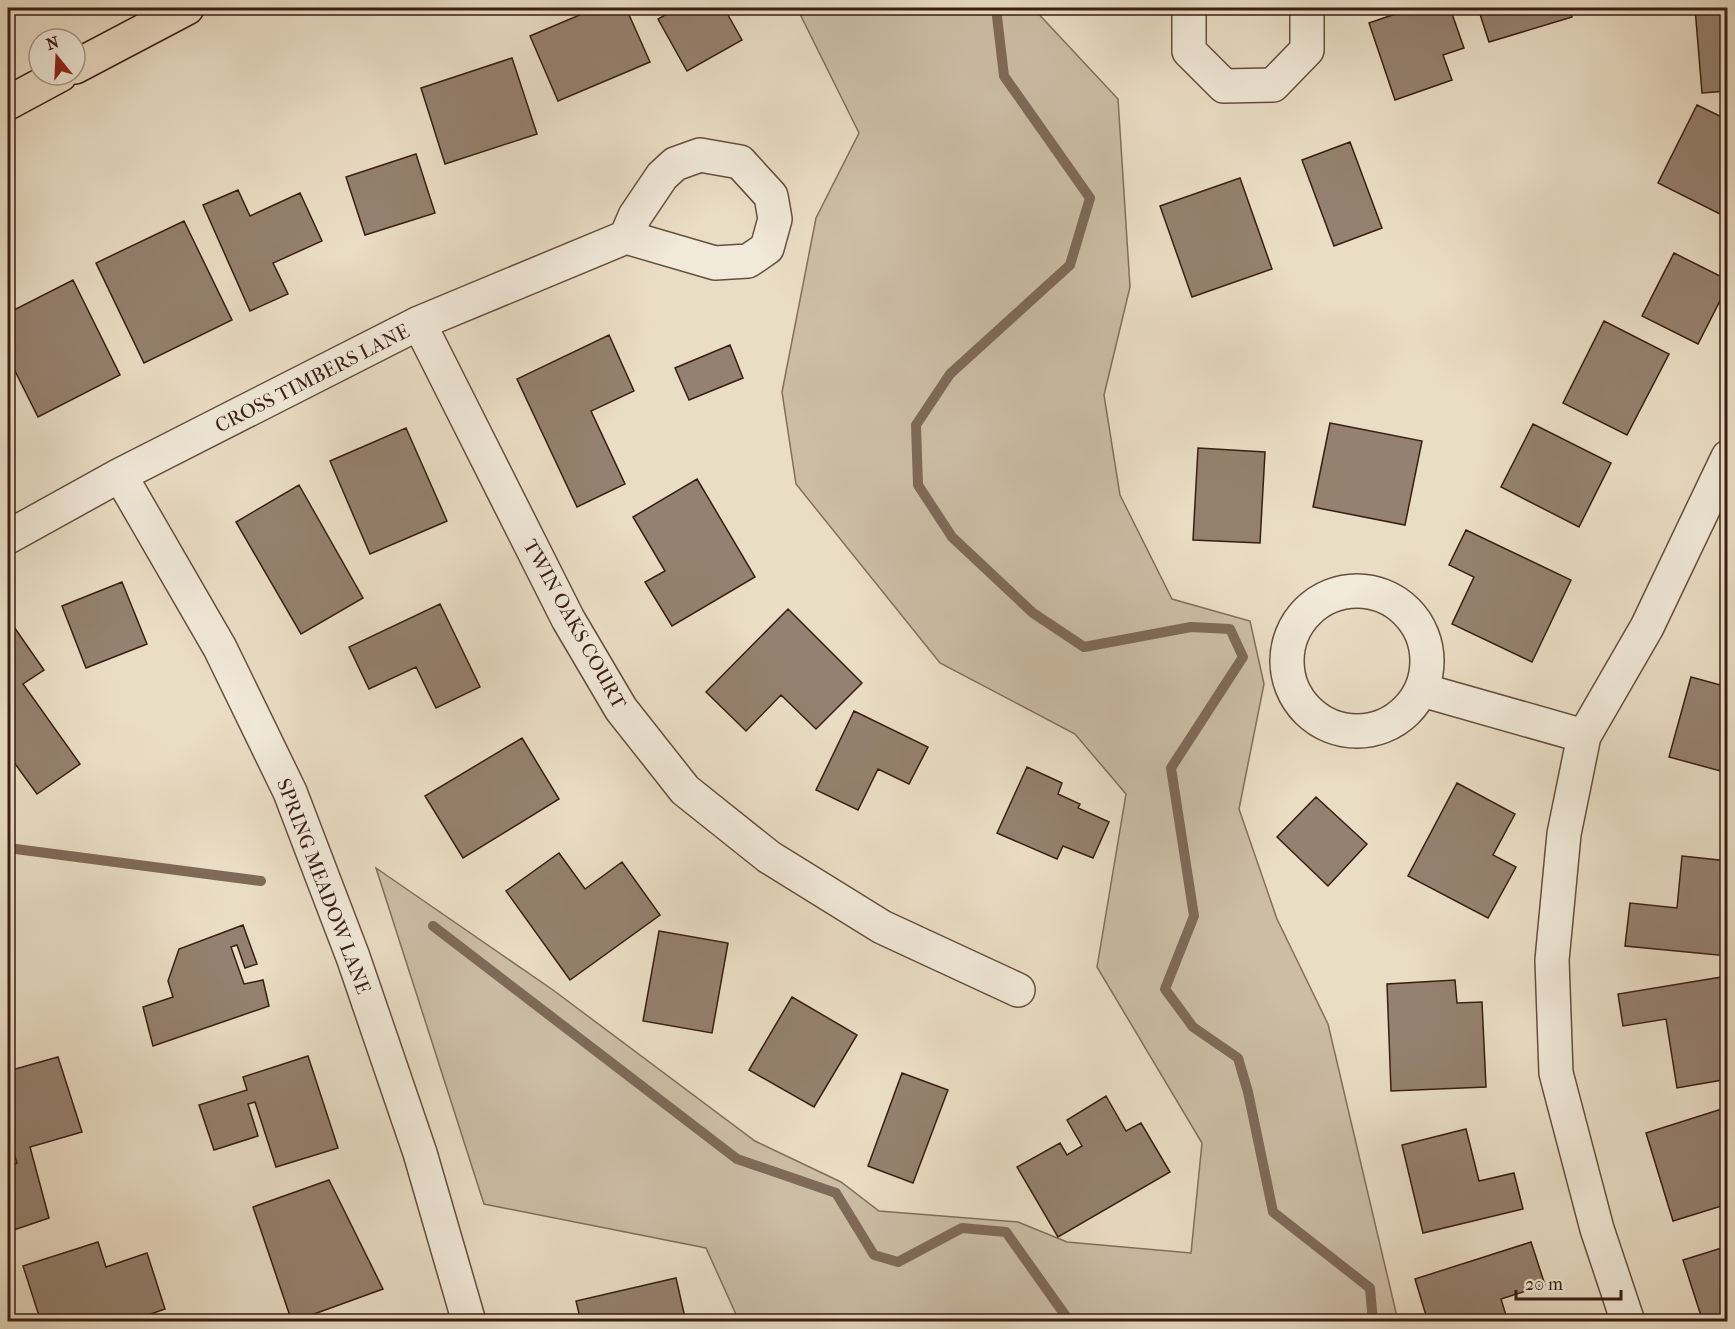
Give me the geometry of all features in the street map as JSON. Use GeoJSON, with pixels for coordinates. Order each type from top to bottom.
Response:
{"type":"FeatureCollection","features":[{"type":"Feature","properties":{"kind":"main road"},"geometry":{"type":"LineString","coordinates":[[87,61],[187,8]]}},
{"type":"Feature","properties":{"kind":"main road"},"geometry":{"type":"LineString","coordinates":[[8,103],[38,87]]}},
{"type":"Feature","properties":{"kind":"street"},"geometry":{"type":"LineString","coordinates":[[1189,8],[1189,51],[1224,86],[1273,85],[1307,50],[1307,8]]}},
{"type":"Feature","properties":{"kind":"street","name":"CROSS TIMBERS LANE"},"geometry":{"type":"LineString","coordinates":[[8,537],[120,475],[419,323],[626,237]]}},
{"type":"Feature","properties":{"kind":"street","name":"TWIN OAKS COURT"},"geometry":{"type":"LineString","coordinates":[[419,323],[568,619],[621,709],[685,789],[769,857],[882,927],[1018,990]]}},
{"type":"Feature","properties":{"kind":"street"},"geometry":{"type":"LineString","coordinates":[[1628,1322],[1598,1229],[1556,1072],[1552,960],[1564,834],[1584,736],[1647,627],[1728,457]]}},
{"type":"Feature","properties":{"kind":"street","name":"SPRING MEADOW LANE"},"geometry":{"type":"LineString","coordinates":[[120,475],[220,648],[290,792],[353,957],[416,1142],[469,1322]]}},
{"type":"Feature","properties":{"kind":"street"},"geometry":{"type":"LineString","coordinates":[[1359,590],[1386,596],[1408,612],[1423,635],[1428,663],[1422,690],[1406,712],[1382,727],[1355,731],[1328,725],[1306,710],[1291,686],[1286,659],[1292,633],[1308,610],[1332,595],[1359,590]]}},
{"type":"Feature","properties":{"kind":"street"},"geometry":{"type":"LineString","coordinates":[[1422,690],[1584,736]]}},
{"type":"Feature","properties":{"kind":"shaded area"},"geometry":{"type":"Polygon","coordinates":[[[797,8],[1033,8],[1118,99],[1130,287],[1104,395],[1120,495],[1172,599],[1250,621],[1264,684],[1239,809],[1277,919],[1328,1024],[1398,1321],[739,1321],[706,1248],[484,1204],[376,868],[553,990],[755,1141],[841,1182],[879,1211],[1018,1222],[1067,1242],[1191,1253],[1202,1143],[1097,967],[1126,794],[1075,734],[940,663],[796,484],[782,392],[816,218],[859,133],[797,8]]]}},
{"type":"Feature","properties":{"kind":"building"},"geometry":{"type":"Polygon","coordinates":[[[596,8],[626,8],[650,62],[558,101],[530,36],[596,8]]]}},
{"type":"Feature","properties":{"kind":"building"},"geometry":{"type":"Polygon","coordinates":[[[677,8],[724,8],[742,40],[687,71],[658,19],[677,8]]]}},
{"type":"Feature","properties":{"kind":"building"},"geometry":{"type":"Polygon","coordinates":[[[1403,8],[1450,8],[1464,48],[1443,55],[1452,80],[1395,100],[1369,23],[1404,11],[1403,8]]]}},
{"type":"Feature","properties":{"kind":"building"},"geometry":{"type":"Polygon","coordinates":[[[1478,8],[1569,8],[1572,17],[1489,42],[1478,8]]]}},
{"type":"Feature","properties":{"kind":"building"},"geometry":{"type":"Polygon","coordinates":[[[1695,8],[1728,8],[1728,91],[1702,93],[1695,8]]]}},
{"type":"Feature","properties":{"kind":"building"},"geometry":{"type":"Polygon","coordinates":[[[512,58],[537,134],[445,164],[421,88],[512,58]]]}},
{"type":"Feature","properties":{"kind":"building"},"geometry":{"type":"Polygon","coordinates":[[[1697,105],[1728,120],[1728,218],[1658,183],[1697,105]]]}},
{"type":"Feature","properties":{"kind":"building"},"geometry":{"type":"Polygon","coordinates":[[[1350,142],[1382,228],[1334,246],[1302,160],[1350,142]]]}},
{"type":"Feature","properties":{"kind":"building"},"geometry":{"type":"Polygon","coordinates":[[[416,154],[435,213],[365,235],[346,177],[416,154]]]}},
{"type":"Feature","properties":{"kind":"building"},"geometry":{"type":"Polygon","coordinates":[[[1240,178],[1272,269],[1192,297],[1160,206],[1240,178]]]}},
{"type":"Feature","properties":{"kind":"building"},"geometry":{"type":"Polygon","coordinates":[[[238,190],[250,216],[300,193],[322,241],[273,263],[288,294],[250,311],[203,205],[238,190]]]}},
{"type":"Feature","properties":{"kind":"building"},"geometry":{"type":"Polygon","coordinates":[[[184,221],[232,320],[144,363],[96,263],[184,221]]]}},
{"type":"Feature","properties":{"kind":"building"},"geometry":{"type":"Polygon","coordinates":[[[1674,253],[1728,280],[1728,285],[1698,344],[1642,316],[1674,253]]]}},
{"type":"Feature","properties":{"kind":"building"},"geometry":{"type":"Polygon","coordinates":[[[73,280],[120,375],[38,417],[8,357],[8,313],[73,280]]]}},
{"type":"Feature","properties":{"kind":"building"},"geometry":{"type":"Polygon","coordinates":[[[1604,321],[1669,354],[1627,435],[1563,403],[1604,321]]]}},
{"type":"Feature","properties":{"kind":"building"},"geometry":{"type":"Polygon","coordinates":[[[609,335],[634,391],[591,411],[625,484],[577,507],[517,379],[609,335]]]}},
{"type":"Feature","properties":{"kind":"building"},"geometry":{"type":"Polygon","coordinates":[[[730,345],[743,378],[689,400],[675,368],[730,345]]]}},
{"type":"Feature","properties":{"kind":"building"},"geometry":{"type":"Polygon","coordinates":[[[1330,423],[1422,441],[1405,525],[1313,507],[1330,423]]]}},
{"type":"Feature","properties":{"kind":"building"},"geometry":{"type":"Polygon","coordinates":[[[1533,424],[1611,463],[1579,527],[1501,487],[1533,424]]]}},
{"type":"Feature","properties":{"kind":"building"},"geometry":{"type":"Polygon","coordinates":[[[406,428],[447,521],[370,554],[330,461],[406,428]]]}},
{"type":"Feature","properties":{"kind":"building"},"geometry":{"type":"Polygon","coordinates":[[[1198,448],[1265,452],[1260,543],[1193,540],[1198,448]]]}},
{"type":"Feature","properties":{"kind":"building"},"geometry":{"type":"Polygon","coordinates":[[[697,479],[755,577],[672,626],[645,582],[665,571],[633,517],[697,479]]]}},
{"type":"Feature","properties":{"kind":"building"},"geometry":{"type":"Polygon","coordinates":[[[299,485],[363,598],[301,634],[236,522],[299,485]]]}},
{"type":"Feature","properties":{"kind":"building"},"geometry":{"type":"Polygon","coordinates":[[[1466,530],[1571,580],[1532,662],[1452,624],[1474,577],[1449,565],[1466,530]]]}},
{"type":"Feature","properties":{"kind":"building"},"geometry":{"type":"Polygon","coordinates":[[[122,582],[147,644],[86,668],[62,606],[122,582]]]}},
{"type":"Feature","properties":{"kind":"building"},"geometry":{"type":"Polygon","coordinates":[[[440,604],[480,687],[436,708],[416,667],[369,689],[349,647],[440,604]]]}},
{"type":"Feature","properties":{"kind":"building"},"geometry":{"type":"Polygon","coordinates":[[[788,609],[862,683],[816,729],[781,695],[746,731],[706,692],[788,609]]]}},
{"type":"Feature","properties":{"kind":"building"},"geometry":{"type":"Polygon","coordinates":[[[14,627],[44,670],[23,684],[80,764],[37,794],[8,754],[8,631],[14,627]]]}},
{"type":"Feature","properties":{"kind":"building"},"geometry":{"type":"Polygon","coordinates":[[[1691,677],[1728,687],[1728,773],[1669,757],[1691,677]]]}},
{"type":"Feature","properties":{"kind":"building"},"geometry":{"type":"Polygon","coordinates":[[[854,711],[928,747],[909,784],[878,769],[858,810],[816,790],[854,711]]]}},
{"type":"Feature","properties":{"kind":"building"},"geometry":{"type":"Polygon","coordinates":[[[522,738],[559,799],[463,858],[425,796],[522,738]]]}},
{"type":"Feature","properties":{"kind":"building"},"geometry":{"type":"Polygon","coordinates":[[[1027,767],[1062,783],[1058,794],[1080,804],[1078,808],[1109,822],[1093,858],[1063,846],[1057,859],[997,833],[1027,767]]]}},
{"type":"Feature","properties":{"kind":"building"},"geometry":{"type":"Polygon","coordinates":[[[1457,783],[1515,814],[1493,855],[1516,867],[1488,918],[1408,876],[1457,783]]]}},
{"type":"Feature","properties":{"kind":"building"},"geometry":{"type":"Polygon","coordinates":[[[1316,797],[1367,844],[1328,886],[1277,837],[1316,797]]]}},
{"type":"Feature","properties":{"kind":"building"},"geometry":{"type":"Polygon","coordinates":[[[559,853],[585,889],[622,862],[660,915],[570,980],[506,891],[559,853]]]}},
{"type":"Feature","properties":{"kind":"building"},"geometry":{"type":"Polygon","coordinates":[[[1682,856],[1728,861],[1728,956],[1625,946],[1630,903],[1677,908],[1682,856]]]}},
{"type":"Feature","properties":{"kind":"building"},"geometry":{"type":"Polygon","coordinates":[[[243,925],[257,964],[245,968],[237,945],[231,947],[244,984],[263,980],[269,1006],[153,1046],[143,1007],[173,997],[168,981],[179,949],[243,925]]]}},
{"type":"Feature","properties":{"kind":"building"},"geometry":{"type":"Polygon","coordinates":[[[659,931],[728,943],[712,1033],[643,1021],[659,931]]]}},
{"type":"Feature","properties":{"kind":"building"},"geometry":{"type":"Polygon","coordinates":[[[1728,976],[1728,1079],[1677,1088],[1666,1019],[1623,1026],[1618,994],[1728,976]]]}},
{"type":"Feature","properties":{"kind":"building"},"geometry":{"type":"Polygon","coordinates":[[[1455,980],[1457,1003],[1482,1002],[1486,1087],[1391,1091],[1387,984],[1455,980]]]}},
{"type":"Feature","properties":{"kind":"building"},"geometry":{"type":"Polygon","coordinates":[[[792,997],[857,1035],[814,1107],[749,1070],[792,997]]]}},
{"type":"Feature","properties":{"kind":"building"},"geometry":{"type":"Polygon","coordinates":[[[308,1056],[338,1148],[276,1167],[255,1102],[248,1104],[258,1136],[214,1150],[199,1105],[247,1090],[243,1077],[308,1056]]]}},
{"type":"Feature","properties":{"kind":"building"},"geometry":{"type":"Polygon","coordinates":[[[58,1057],[82,1132],[30,1147],[49,1218],[8,1232],[8,1166],[17,1163],[8,1134],[8,1071],[58,1057]]]}},
{"type":"Feature","properties":{"kind":"building"},"geometry":{"type":"Polygon","coordinates":[[[902,1073],[948,1090],[913,1183],[868,1166],[902,1073]]]}},
{"type":"Feature","properties":{"kind":"building"},"geometry":{"type":"Polygon","coordinates":[[[1106,1096],[1126,1131],[1141,1123],[1170,1172],[1058,1237],[1017,1167],[1060,1143],[1067,1155],[1082,1146],[1067,1120],[1106,1096]]]}},
{"type":"Feature","properties":{"kind":"building"},"geometry":{"type":"Polygon","coordinates":[[[1728,1107],[1728,1204],[1673,1221],[1646,1133],[1728,1107]]]}},
{"type":"Feature","properties":{"kind":"building"},"geometry":{"type":"Polygon","coordinates":[[[1466,1129],[1479,1181],[1514,1173],[1523,1209],[1423,1233],[1402,1145],[1466,1129]]]}},
{"type":"Feature","properties":{"kind":"building"},"geometry":{"type":"Polygon","coordinates":[[[329,1180],[383,1289],[292,1322],[253,1207],[329,1180]]]}},
{"type":"Feature","properties":{"kind":"building"},"geometry":{"type":"Polygon","coordinates":[[[98,1242],[106,1267],[147,1253],[165,1309],[128,1322],[41,1322],[23,1266],[98,1242]]]}},
{"type":"Feature","properties":{"kind":"building"},"geometry":{"type":"Polygon","coordinates":[[[1531,1242],[1545,1285],[1501,1299],[1508,1322],[1428,1322],[1415,1279],[1531,1242]]]}},
{"type":"Feature","properties":{"kind":"building"},"geometry":{"type":"Polygon","coordinates":[[[1728,1246],[1728,1322],[1703,1322],[1683,1260],[1728,1246]]]}},
{"type":"Feature","properties":{"kind":"building"},"geometry":{"type":"Polygon","coordinates":[[[676,1278],[686,1322],[581,1322],[576,1301],[676,1278]]]}},
{"type":"Feature","properties":{"kind":"waterway"},"geometry":{"type":"LineString","coordinates":[[996,8],[1004,76],[1090,198],[1070,265],[950,374],[916,425],[918,485],[952,537],[1033,613],[1084,647],[1191,627],[1230,629],[1243,657],[1171,768],[1194,916],[1165,989],[1193,1027],[1238,1058],[1248,1092],[1273,1212],[1370,1288],[1373,1322]]}},
{"type":"Feature","properties":{"kind":"waterway"},"geometry":{"type":"LineString","coordinates":[[8,848],[261,881]]}},
{"type":"Feature","properties":{"kind":"waterway"},"geometry":{"type":"LineString","coordinates":[[433,926],[737,1159],[836,1193],[874,1255],[898,1262],[962,1228],[1006,1232],[1070,1322]]}}]}
